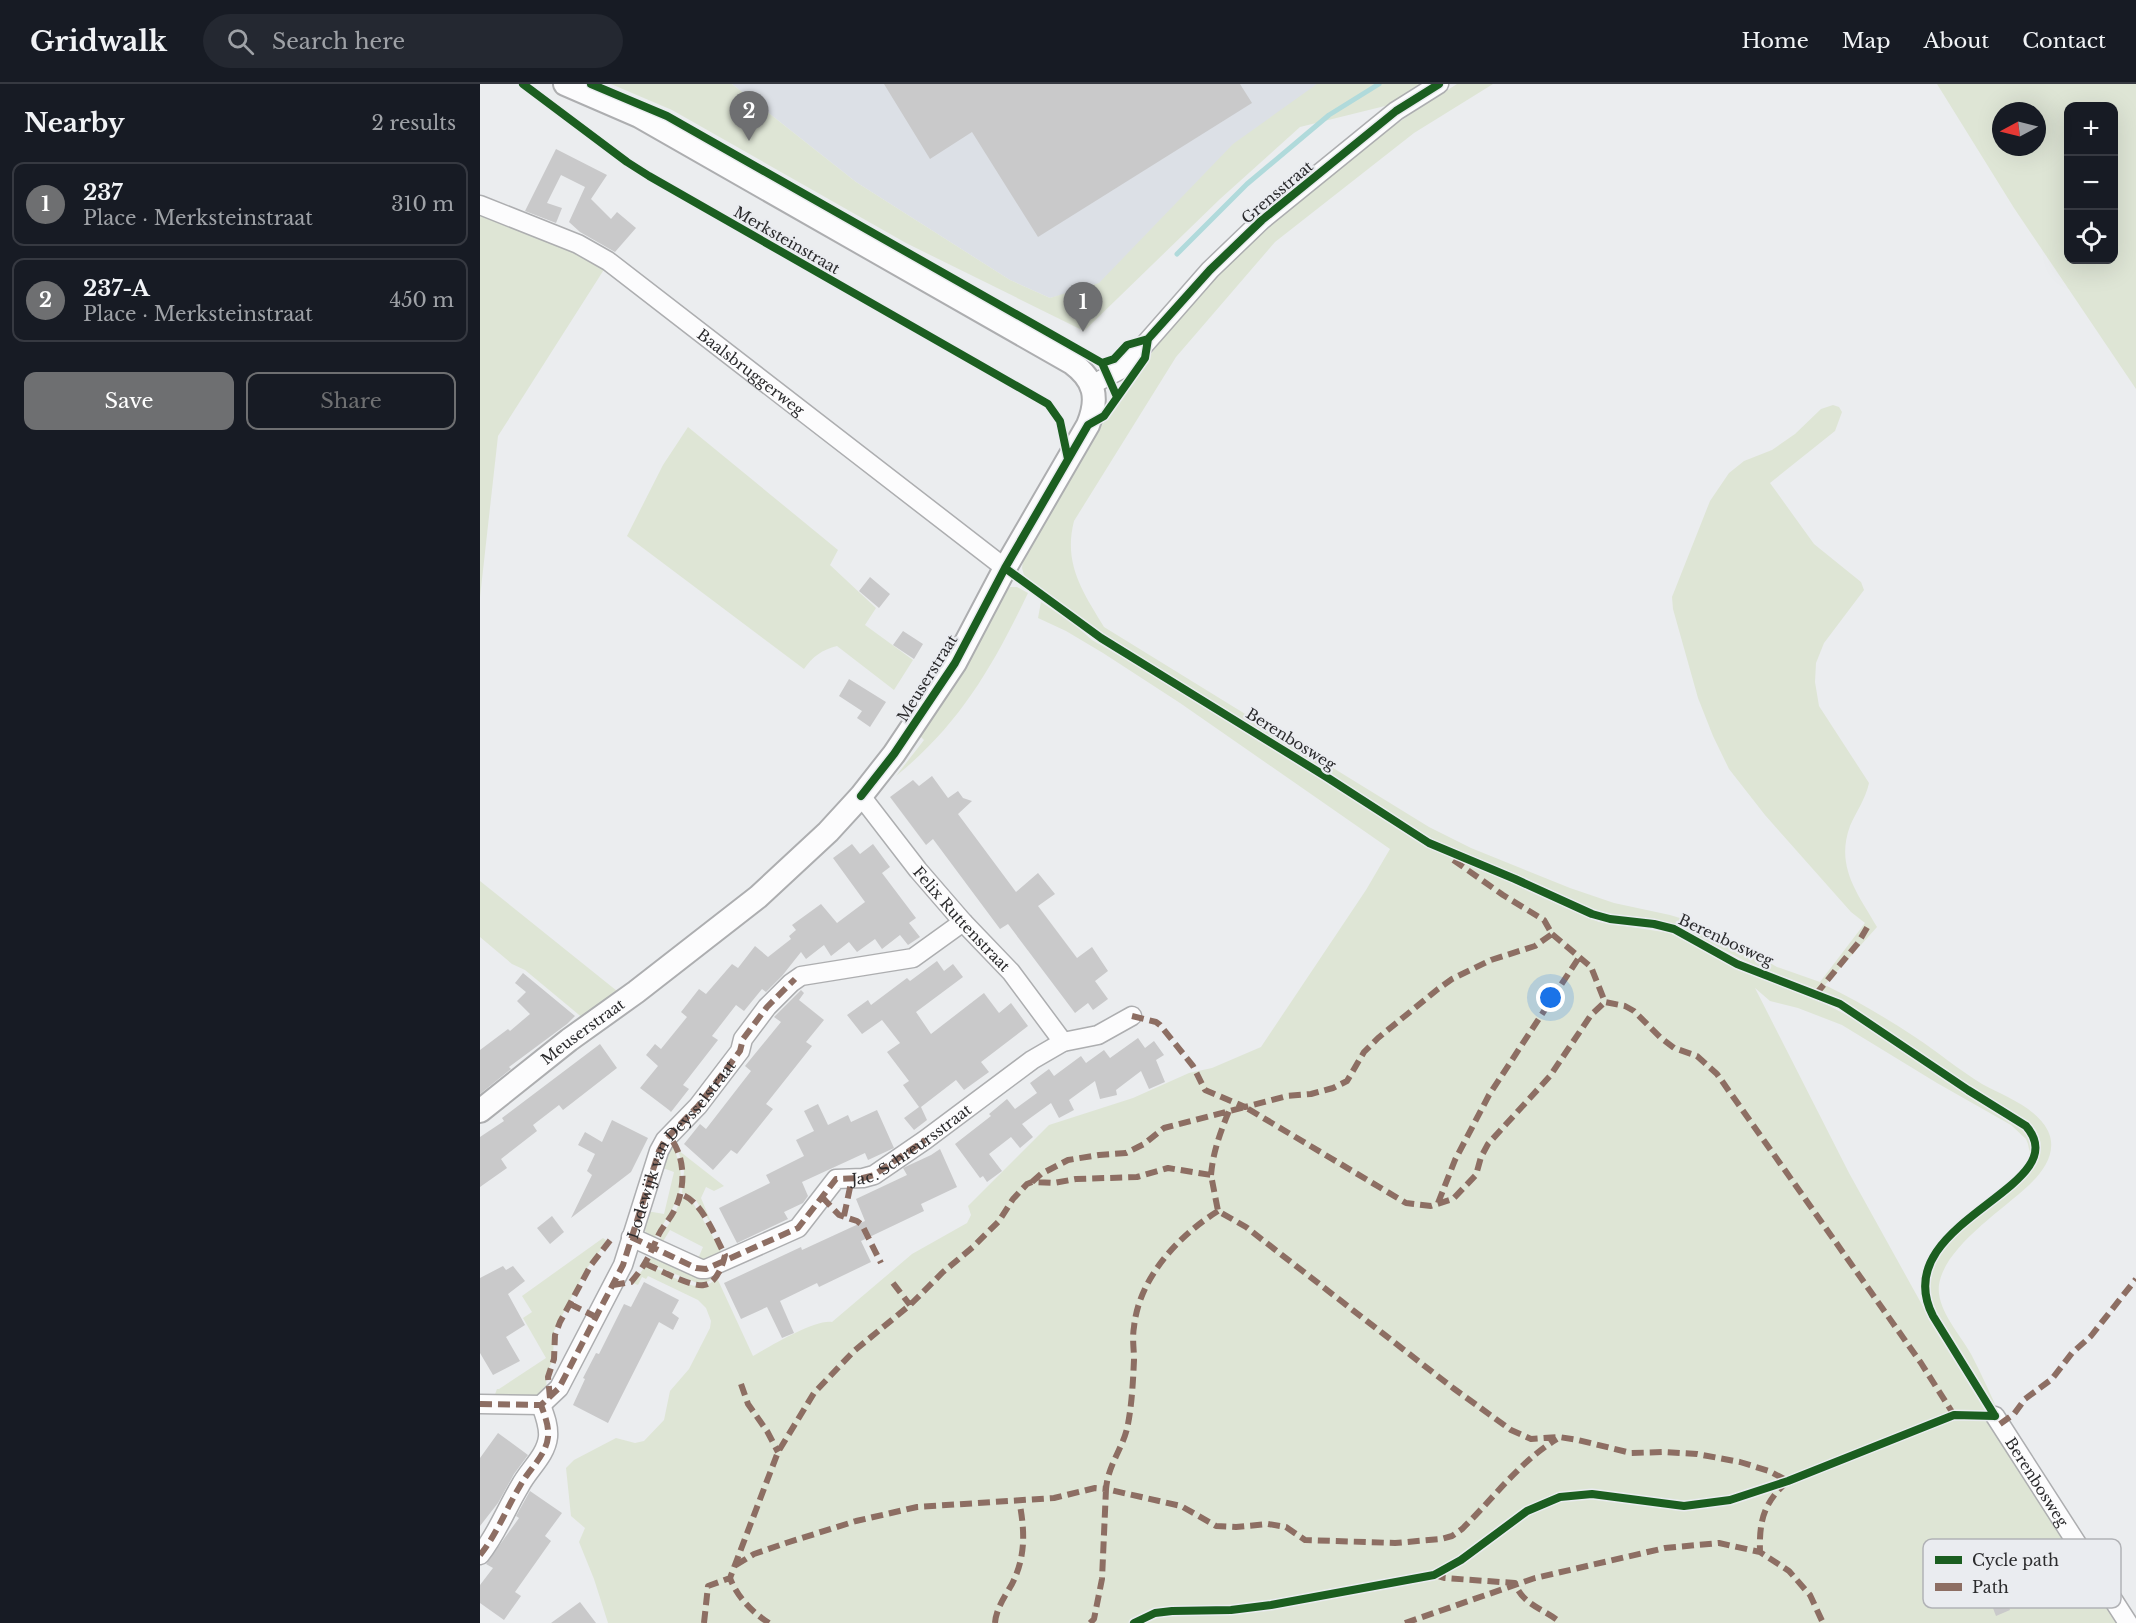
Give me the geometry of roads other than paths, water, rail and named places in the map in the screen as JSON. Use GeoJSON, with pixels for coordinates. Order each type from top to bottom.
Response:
{"type":"FeatureCollection","features":[{"type":"Feature","properties":{"kind":"street"},"geometry":{"type":"LineString","coordinates":[[565,84],[639,116],[1072,363],[1086,374],[1091,384],[1094,404],[1090,418],[1005,568]]}},
{"type":"Feature","properties":{"kind":"street","name":"Grensstraat"},"geometry":{"type":"LineString","coordinates":[[1091,384],[1124,368],[1210,270],[1262,220],[1396,111],[1439,84]]}},
{"type":"Feature","properties":{"kind":"street","name":"Baalsbruggerweg"},"geometry":{"type":"LineString","coordinates":[[480,205],[578,244],[608,261],[1005,568]]}},
{"type":"Feature","properties":{"kind":"street","name":"Meuserstraat"},"geometry":{"type":"LineString","coordinates":[[480,1111],[569,1040],[636,992],[758,897],[828,832],[861,796],[894,754],[949,673],[1005,568]]}},
{"type":"Feature","properties":{"kind":"street","name":"Felix Ruttenstraat"},"geometry":{"type":"LineString","coordinates":[[861,796],[918,870],[1011,972],[1063,1042]]}},
{"type":"Feature","properties":{"kind":"street","name":"Lodewijk van Deysselstraat"},"geometry":{"type":"LineString","coordinates":[[541,1405],[559,1388],[623,1265],[659,1151],[665,1140],[698,1106],[740,1051],[743,1039],[767,1007],[801,976],[913,958],[963,922]]}},
{"type":"Feature","properties":{"kind":"street","name":"Jac. Schreursstraat"},"geometry":{"type":"LineString","coordinates":[[631,1237],[701,1269],[706,1269],[756,1247],[798,1228],[836,1179],[863,1178],[874,1175],[1032,1060],[1063,1042],[1098,1035],[1132,1016]]}},
{"type":"Feature","properties":{"kind":"street"},"geometry":{"type":"LineString","coordinates":[[480,1404],[529,1407],[541,1405],[547,1422],[548,1437],[545,1449],[520,1485],[494,1537],[480,1556]]}},
{"type":"Feature","properties":{"kind":"street","name":"Berenbosweg"},"geometry":{"type":"LineString","coordinates":[[1995,1416],[2074,1539]]}},
{"type":"Feature","properties":{"kind":"street","name":"Berenbosweg"},"geometry":{"type":"LineString","coordinates":[[2118,1608],[2128,1623]]}},
{"type":"Feature","properties":{"kind":"waterway"},"geometry":{"type":"LineString","coordinates":[[1177,254],[1247,184],[1329,115],[1379,84]]}},
{"type":"Feature","properties":{"kind":"place","name":"237-A"},"geometry":{"type":"Point","coordinates":[749,141]}},
{"type":"Feature","properties":{"kind":"place","name":"237"},"geometry":{"type":"Point","coordinates":[1083,332]}}]}
